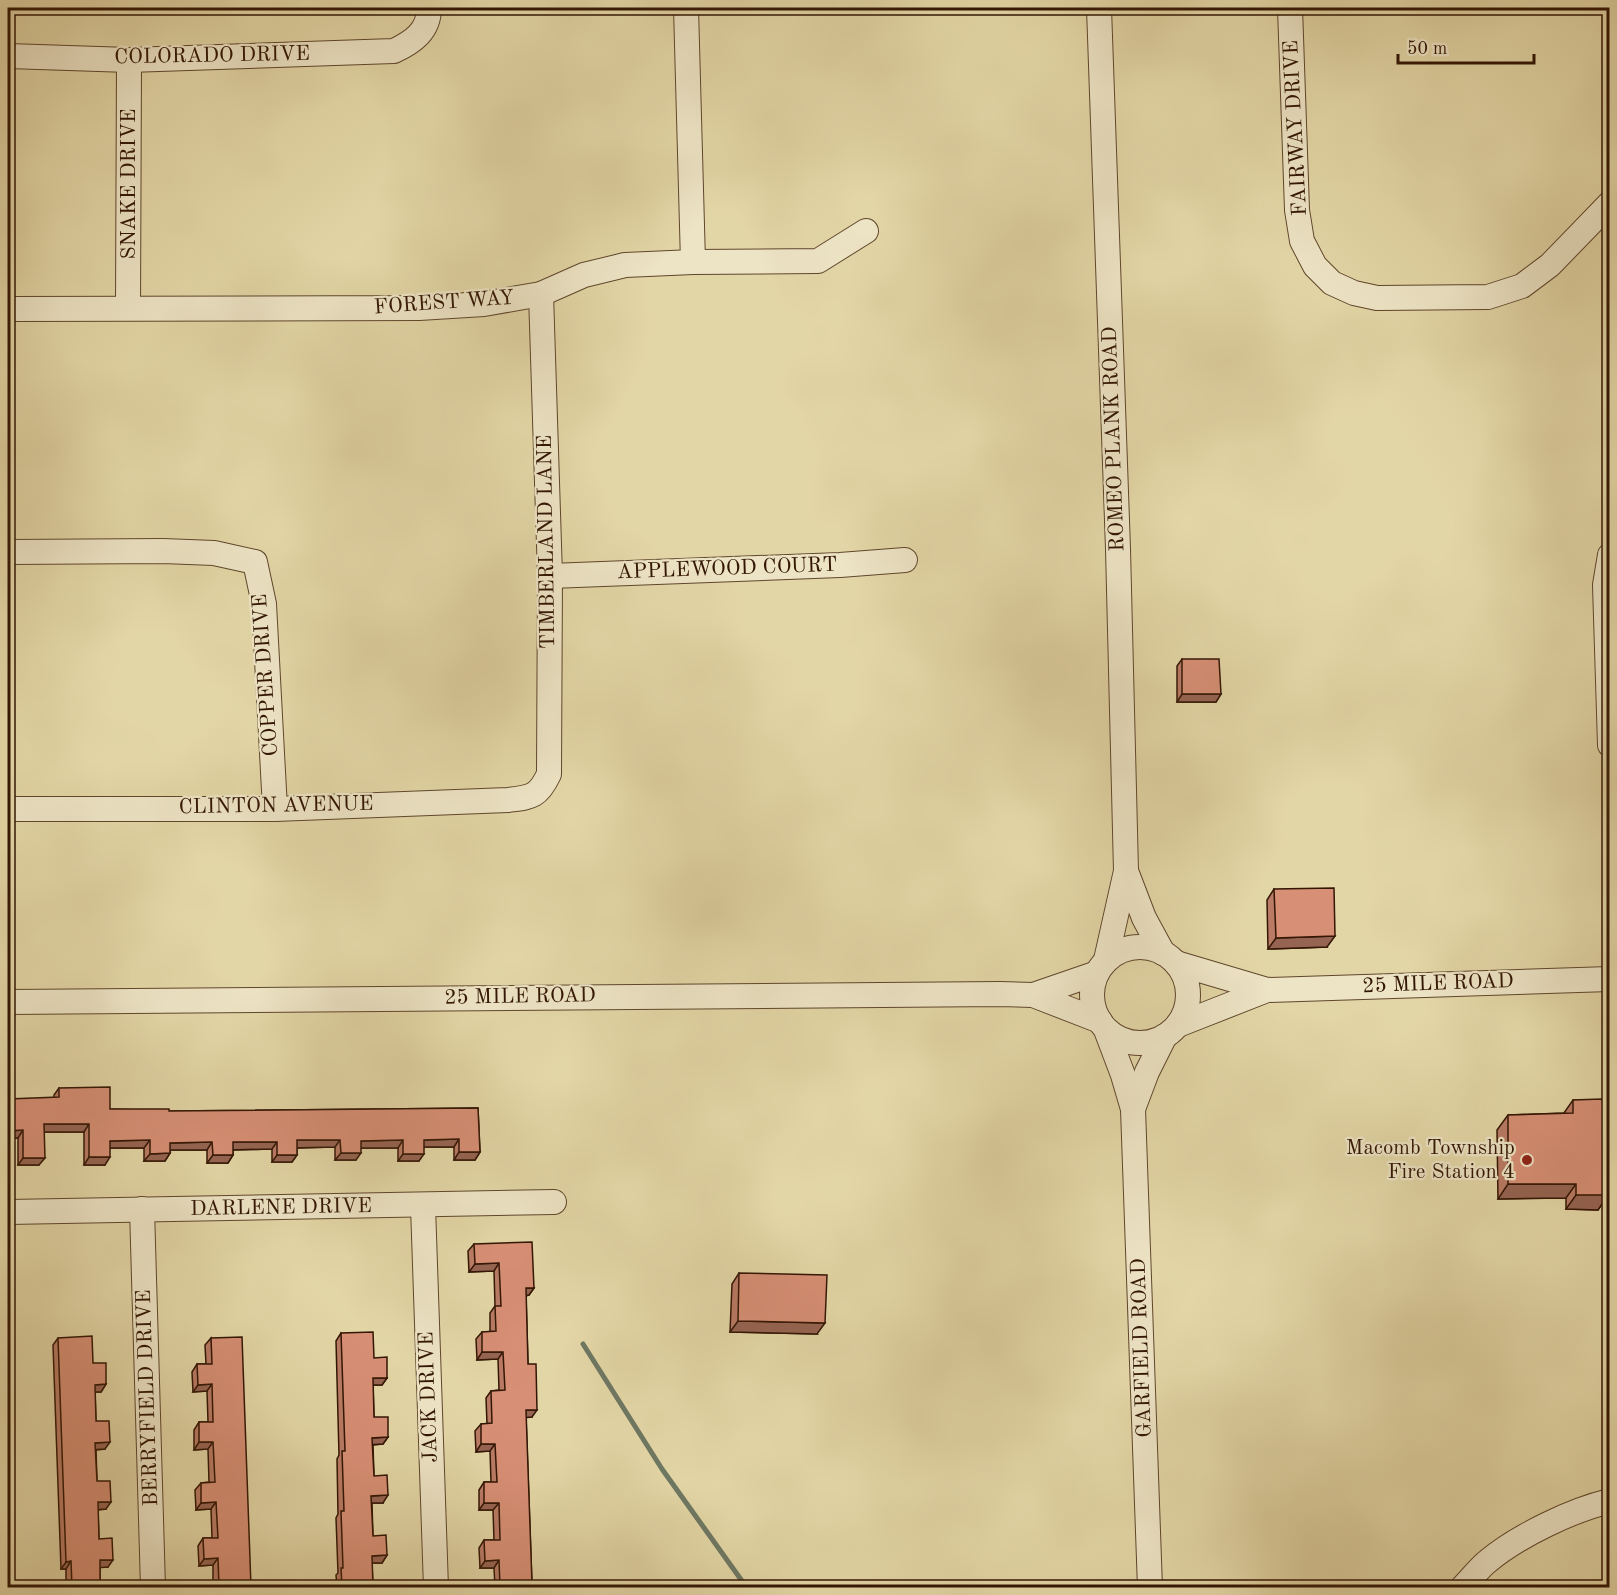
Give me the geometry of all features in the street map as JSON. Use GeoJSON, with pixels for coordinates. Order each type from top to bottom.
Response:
{"type":"FeatureCollection","features":[{"type":"Feature","properties":{"kind":"street","name":"COLORADO DRIVE"},"geometry":{"type":"LineString","coordinates":[[8,56],[129,60],[394,51],[415,41],[429,18],[429,8]]}},
{"type":"Feature","properties":{"kind":"street"},"geometry":{"type":"LineString","coordinates":[[686,8],[693,262]]}},
{"type":"Feature","properties":{"kind":"street","name":"ROMEO PLANK ROAD"},"geometry":{"type":"LineString","coordinates":[[1099,8],[1118,549],[1126,871],[1101,967]]}},
{"type":"Feature","properties":{"kind":"street","name":"FAIRWAY DRIVE"},"geometry":{"type":"LineString","coordinates":[[1290,8],[1297,210],[1302,240],[1316,266],[1332,283],[1354,293],[1377,298],[1488,297],[1522,286],[1550,265],[1610,203]]}},
{"type":"Feature","properties":{"kind":"street","name":"SNAKE DRIVE"},"geometry":{"type":"LineString","coordinates":[[128,308],[129,60]]}},
{"type":"Feature","properties":{"kind":"street","name":"FOREST WAY"},"geometry":{"type":"LineString","coordinates":[[8,309],[419,308],[484,304],[541,294],[585,275],[625,265],[818,261],[866,231]]}},
{"type":"Feature","properties":{"kind":"street","name":"TIMBERLAND LANE"},"geometry":{"type":"LineString","coordinates":[[541,294],[550,576],[549,774],[542,788]]}},
{"type":"Feature","properties":{"kind":"street","name":"COPPER DRIVE"},"geometry":{"type":"LineString","coordinates":[[8,552],[214,553],[255,562],[264,603],[275,809]]}},
{"type":"Feature","properties":{"kind":"street"},"geometry":{"type":"LineString","coordinates":[[1610,555],[1605,585],[1610,745]]}},
{"type":"Feature","properties":{"kind":"street","name":"APPLEWOOD COURT"},"geometry":{"type":"LineString","coordinates":[[550,576],[840,565],[905,560]]}},
{"type":"Feature","properties":{"kind":"street","name":"CLINTON AVENUE"},"geometry":{"type":"LineString","coordinates":[[8,809],[275,809],[508,800],[529,797],[542,788]]}},
{"type":"Feature","properties":{"kind":"street","name":"ROMEO PLANK ROAD"},"geometry":{"type":"LineString","coordinates":[[1126,871],[1144,918],[1170,958]]}},
{"type":"Feature","properties":{"kind":"street"},"geometry":{"type":"LineString","coordinates":[[1133,947],[1149,948],[1170,958],[1185,978],[1188,994],[1186,1011],[1171,1031],[1150,1043],[1133,1043],[1118,1038],[1103,1025],[1092,1002],[1092,987],[1101,967],[1119,952],[1133,947]]}},
{"type":"Feature","properties":{"kind":"street","name":"25 MILE ROAD"},"geometry":{"type":"LineString","coordinates":[[1170,958],[1267,990],[1610,979]]}},
{"type":"Feature","properties":{"kind":"street","name":"25 MILE ROAD"},"geometry":{"type":"LineString","coordinates":[[8,1002],[1033,995],[1101,967]]}},
{"type":"Feature","properties":{"kind":"street","name":"25 MILE ROAD"},"geometry":{"type":"LineString","coordinates":[[1171,1031],[1267,990]]}},
{"type":"Feature","properties":{"kind":"street","name":"25 MILE ROAD"},"geometry":{"type":"LineString","coordinates":[[1033,995],[1103,1025]]}},
{"type":"Feature","properties":{"kind":"street","name":"GARFIELD ROAD"},"geometry":{"type":"LineString","coordinates":[[1103,1025],[1123,1075],[1133,1109],[1150,1587]]}},
{"type":"Feature","properties":{"kind":"street","name":"GARFIELD ROAD"},"geometry":{"type":"LineString","coordinates":[[1133,1109],[1147,1072],[1171,1031]]}},
{"type":"Feature","properties":{"kind":"street","name":"DARLENE DRIVE"},"geometry":{"type":"LineString","coordinates":[[8,1212],[554,1202]]}},
{"type":"Feature","properties":{"kind":"street","name":"JACK DRIVE"},"geometry":{"type":"LineString","coordinates":[[423,1206],[436,1587]]}},
{"type":"Feature","properties":{"kind":"street","name":"BERRYFIELD DRIVE"},"geometry":{"type":"LineString","coordinates":[[142,1209],[153,1587]]}},
{"type":"Feature","properties":{"kind":"street"},"geometry":{"type":"LineString","coordinates":[[1462,1587],[1488,1561],[1528,1535],[1594,1505],[1610,1501]]}},
{"type":"Feature","properties":{"kind":"building"},"geometry":{"type":"Polygon","coordinates":[[[1182,659],[1219,659],[1221,694],[1182,694],[1182,659]]]}},
{"type":"Feature","properties":{"kind":"building"},"geometry":{"type":"Polygon","coordinates":[[[1334,888],[1335,936],[1276,938],[1274,889],[1334,888]]]}},
{"type":"Feature","properties":{"kind":"building"},"geometry":{"type":"Polygon","coordinates":[[[110,1087],[110,1109],[169,1109],[169,1111],[478,1108],[480,1152],[459,1152],[459,1139],[424,1140],[424,1154],[403,1154],[403,1140],[361,1141],[361,1153],[341,1153],[340,1140],[297,1140],[297,1155],[277,1155],[277,1142],[233,1142],[233,1155],[213,1155],[212,1142],[170,1143],[170,1153],[150,1154],[150,1140],[110,1141],[110,1157],[89,1157],[89,1124],[44,1124],[45,1158],[23,1158],[23,1130],[8,1131],[8,1099],[59,1097],[59,1088],[110,1087]]]}},
{"type":"Feature","properties":{"kind":"building"},"geometry":{"type":"Polygon","coordinates":[[[1602,1099],[1603,1104],[1610,1105],[1610,1188],[1607,1188],[1608,1195],[1576,1195],[1576,1184],[1508,1184],[1508,1115],[1573,1113],[1573,1100],[1602,1099]]]}},
{"type":"Feature","properties":{"kind":"building"},"geometry":{"type":"Polygon","coordinates":[[[532,1242],[534,1288],[526,1288],[528,1364],[536,1364],[537,1410],[526,1410],[532,1584],[500,1586],[499,1560],[485,1561],[484,1540],[500,1540],[499,1503],[484,1503],[484,1482],[497,1482],[495,1444],[481,1444],[481,1424],[492,1423],[491,1391],[505,1390],[503,1352],[482,1352],[482,1332],[496,1331],[495,1306],[501,1306],[499,1263],[475,1264],[474,1244],[532,1242]]]}},
{"type":"Feature","properties":{"kind":"building"},"geometry":{"type":"Polygon","coordinates":[[[739,1273],[827,1275],[825,1323],[738,1321],[739,1273]]]}},
{"type":"Feature","properties":{"kind":"building"},"geometry":{"type":"Polygon","coordinates":[[[373,1332],[374,1358],[387,1357],[387,1378],[373,1378],[374,1417],[388,1417],[388,1437],[372,1438],[374,1476],[387,1475],[388,1495],[371,1496],[373,1536],[386,1535],[387,1555],[372,1556],[373,1587],[342,1587],[341,1511],[344,1511],[342,1451],[345,1451],[341,1333],[373,1332]]]}},
{"type":"Feature","properties":{"kind":"building"},"geometry":{"type":"Polygon","coordinates":[[[92,1336],[93,1363],[106,1363],[106,1384],[95,1385],[96,1421],[109,1421],[110,1442],[95,1443],[97,1481],[110,1481],[111,1502],[98,1502],[99,1539],[112,1538],[113,1560],[100,1560],[100,1587],[72,1587],[71,1561],[66,1562],[58,1338],[92,1336]]]}},
{"type":"Feature","properties":{"kind":"building"},"geometry":{"type":"Polygon","coordinates":[[[242,1337],[251,1587],[219,1587],[218,1558],[204,1559],[203,1538],[218,1538],[216,1502],[201,1503],[201,1483],[215,1482],[213,1442],[199,1442],[199,1422],[213,1422],[212,1384],[198,1385],[197,1364],[212,1364],[211,1338],[242,1337]]]}},
{"type":"Feature","properties":{"kind":"waterway"},"geometry":{"type":"LineString","coordinates":[[583,1344],[662,1469],[747,1588]]}},
{"type":"Feature","properties":{"kind":"place","name":"Macomb Township Fire Station 4"},"geometry":{"type":"Point","coordinates":[1527,1160]}}]}
